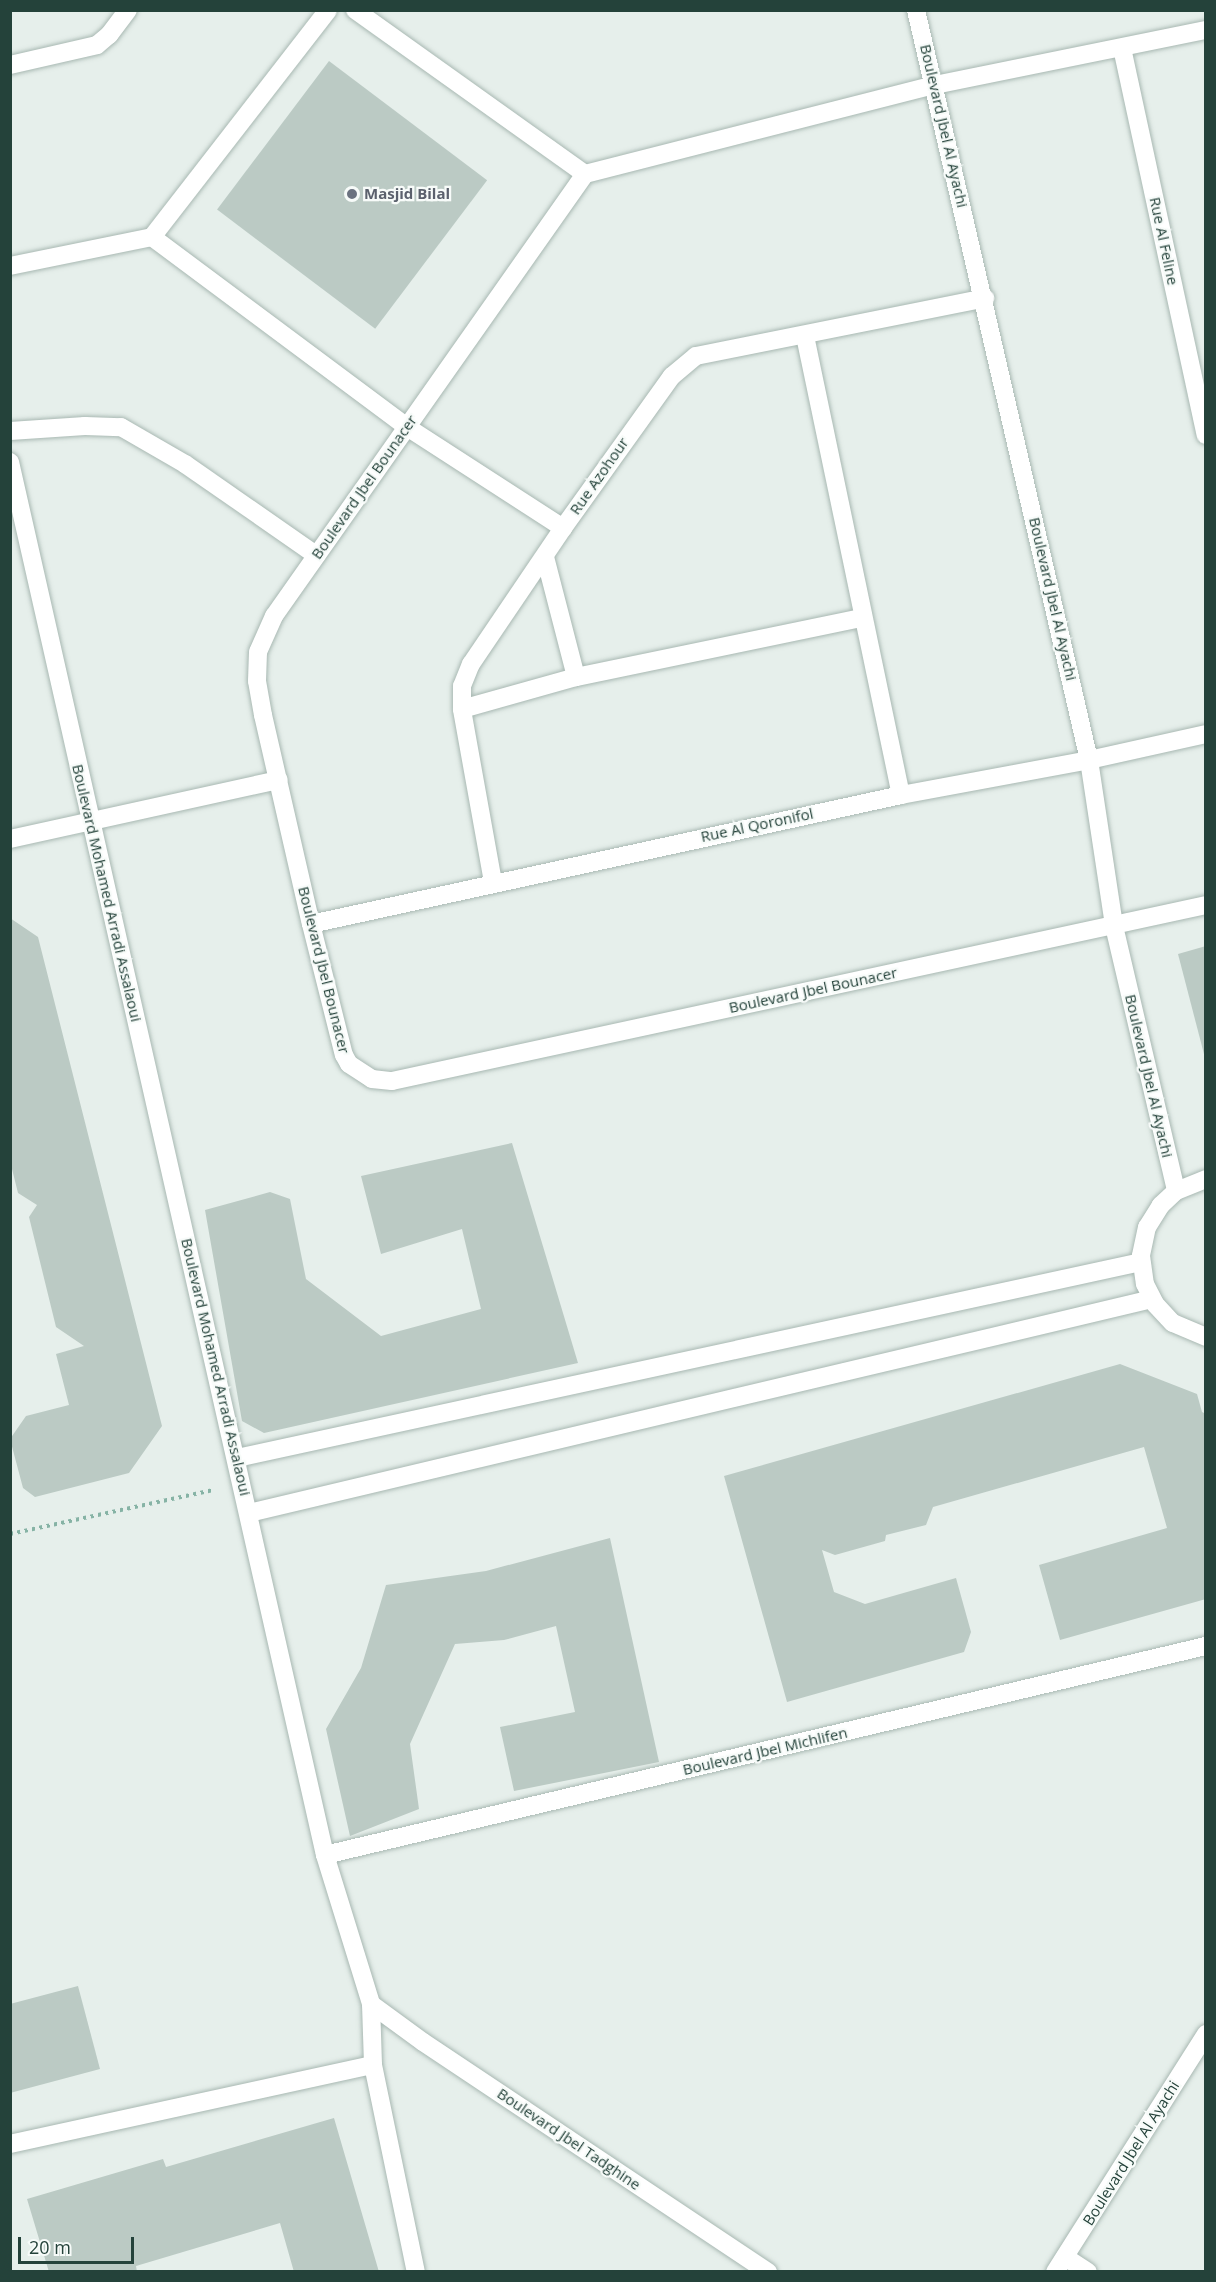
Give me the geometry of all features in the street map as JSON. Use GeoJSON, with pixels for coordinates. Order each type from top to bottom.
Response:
{"type":"FeatureCollection","features":[{"type":"Feature","properties":{"kind":"street"},"geometry":{"type":"LineString","coordinates":[[10,65],[97,45],[109,35],[128,10]]}},
{"type":"Feature","properties":{"kind":"street"},"geometry":{"type":"LineString","coordinates":[[10,266],[152,237],[328,10]]}},
{"type":"Feature","properties":{"kind":"street"},"geometry":{"type":"LineString","coordinates":[[356,10],[585,174],[935,84],[1206,30]]}},
{"type":"Feature","properties":{"kind":"street","name":"Boulevard Jbel Al Ayachi"},"geometry":{"type":"LineString","coordinates":[[916,10],[985,298],[1089,760],[1114,926],[1176,1191]]}},
{"type":"Feature","properties":{"kind":"street","name":"Rue Al Feline"},"geometry":{"type":"LineString","coordinates":[[1122,48],[1206,435]]}},
{"type":"Feature","properties":{"kind":"street","name":"Boulevard Jbel Bounacer"},"geometry":{"type":"LineString","coordinates":[[585,174],[274,616],[258,652],[257,681],[263,715],[311,924],[344,1055],[349,1064],[372,1079],[392,1081],[1206,905]]}},
{"type":"Feature","properties":{"kind":"street"},"geometry":{"type":"LineString","coordinates":[[152,237],[407,427],[563,528]]}},
{"type":"Feature","properties":{"kind":"street","name":"Rue Azohour"},"geometry":{"type":"LineString","coordinates":[[494,882],[462,709],[462,686],[471,664],[563,528],[672,376],[696,356],[805,336],[985,298]]}},
{"type":"Feature","properties":{"kind":"street"},"geometry":{"type":"LineString","coordinates":[[805,336],[862,618],[901,795]]}},
{"type":"Feature","properties":{"kind":"street"},"geometry":{"type":"LineString","coordinates":[[10,431],[85,426],[121,427],[185,464],[316,555]]}},
{"type":"Feature","properties":{"kind":"street","name":"Boulevard Mohamed Arradi Assalaoui"},"geometry":{"type":"LineString","coordinates":[[10,462],[90,821],[243,1484],[325,1855],[371,2004],[373,2065],[416,2271]]}},
{"type":"Feature","properties":{"kind":"street"},"geometry":{"type":"LineString","coordinates":[[545,557],[576,677]]}},
{"type":"Feature","properties":{"kind":"street"},"geometry":{"type":"LineString","coordinates":[[462,709],[576,677],[862,618]]}},
{"type":"Feature","properties":{"kind":"street","name":"Rue Al Qoronifol"},"geometry":{"type":"LineString","coordinates":[[311,924],[494,882],[901,795],[1089,760],[1206,735]]}},
{"type":"Feature","properties":{"kind":"street"},"geometry":{"type":"LineString","coordinates":[[10,839],[279,780]]}},
{"type":"Feature","properties":{"kind":"street"},"geometry":{"type":"LineString","coordinates":[[1206,1179],[1176,1191],[1157,1210],[1147,1227],[1141,1262],[1145,1284],[1152,1299],[1173,1323],[1206,1337]]}},
{"type":"Feature","properties":{"kind":"street"},"geometry":{"type":"LineString","coordinates":[[237,1458],[1141,1262]]}},
{"type":"Feature","properties":{"kind":"street"},"geometry":{"type":"LineString","coordinates":[[249,1513],[1152,1299]]}},
{"type":"Feature","properties":{"kind":"street","name":"Boulevard Jbel Michlifen"},"geometry":{"type":"LineString","coordinates":[[325,1855],[1206,1646]]}},
{"type":"Feature","properties":{"kind":"street","name":"Boulevard Jbel Tadghine"},"geometry":{"type":"LineString","coordinates":[[371,2004],[423,2042],[768,2271]]}},
{"type":"Feature","properties":{"kind":"street","name":"Boulevard Jbel Al Ayachi"},"geometry":{"type":"LineString","coordinates":[[1060,2264],[1206,2034]]}},
{"type":"Feature","properties":{"kind":"street"},"geometry":{"type":"LineString","coordinates":[[10,2144],[373,2065]]}},
{"type":"Feature","properties":{"kind":"street"},"geometry":{"type":"LineString","coordinates":[[1060,2264],[1088,2271]]}},
{"type":"Feature","properties":{"kind":"path"},"geometry":{"type":"LineString","coordinates":[[10,1534],[243,1484]]}},
{"type":"Feature","properties":{"kind":"building","name":"Masjid Bilal"},"geometry":{"type":"Polygon","coordinates":[[[329,61],[487,180],[375,329],[217,210],[329,61]]]}},
{"type":"Feature","properties":{"kind":"building"},"geometry":{"type":"Polygon","coordinates":[[[10,918],[38,937],[162,1426],[129,1473],[35,1497],[23,1488],[10,1439],[26,1416],[69,1405],[56,1354],[84,1346],[56,1327],[29,1217],[37,1205],[18,1193],[10,1161],[10,918]]]}},
{"type":"Feature","properties":{"kind":"building"},"geometry":{"type":"Polygon","coordinates":[[[1206,946],[1206,1058],[1205,1058],[1178,954],[1206,946]]]}},
{"type":"Feature","properties":{"kind":"building"},"geometry":{"type":"Polygon","coordinates":[[[512,1143],[578,1363],[264,1433],[242,1421],[205,1210],[270,1192],[290,1199],[306,1279],[381,1336],[481,1309],[462,1229],[381,1254],[361,1176],[512,1143]]]}},
{"type":"Feature","properties":{"kind":"building"},"geometry":{"type":"Polygon","coordinates":[[[1120,1364],[1197,1394],[1202,1412],[1206,1414],[1206,1599],[1060,1640],[1039,1565],[1167,1528],[1144,1447],[933,1507],[926,1525],[886,1535],[885,1541],[835,1555],[822,1550],[834,1592],[865,1604],[956,1578],[971,1632],[964,1652],[787,1702],[724,1476],[1120,1364]]]}},
{"type":"Feature","properties":{"kind":"building"},"geometry":{"type":"Polygon","coordinates":[[[610,1538],[659,1762],[514,1791],[500,1727],[575,1712],[556,1626],[504,1640],[455,1644],[410,1744],[419,1809],[350,1836],[326,1729],[361,1668],[386,1585],[486,1571],[610,1538]]]}},
{"type":"Feature","properties":{"kind":"building"},"geometry":{"type":"Polygon","coordinates":[[[78,1986],[100,2069],[10,2093],[10,2004],[78,1986]]]}},
{"type":"Feature","properties":{"kind":"building"},"geometry":{"type":"Polygon","coordinates":[[[334,2118],[379,2272],[294,2272],[280,2223],[136,2266],[137,2272],[49,2272],[27,2199],[163,2159],[166,2167],[334,2118]]]}},
{"type":"Feature","properties":{"kind":"place","name":"Masjid Bilal"},"geometry":{"type":"Point","coordinates":[352,194]}}]}
